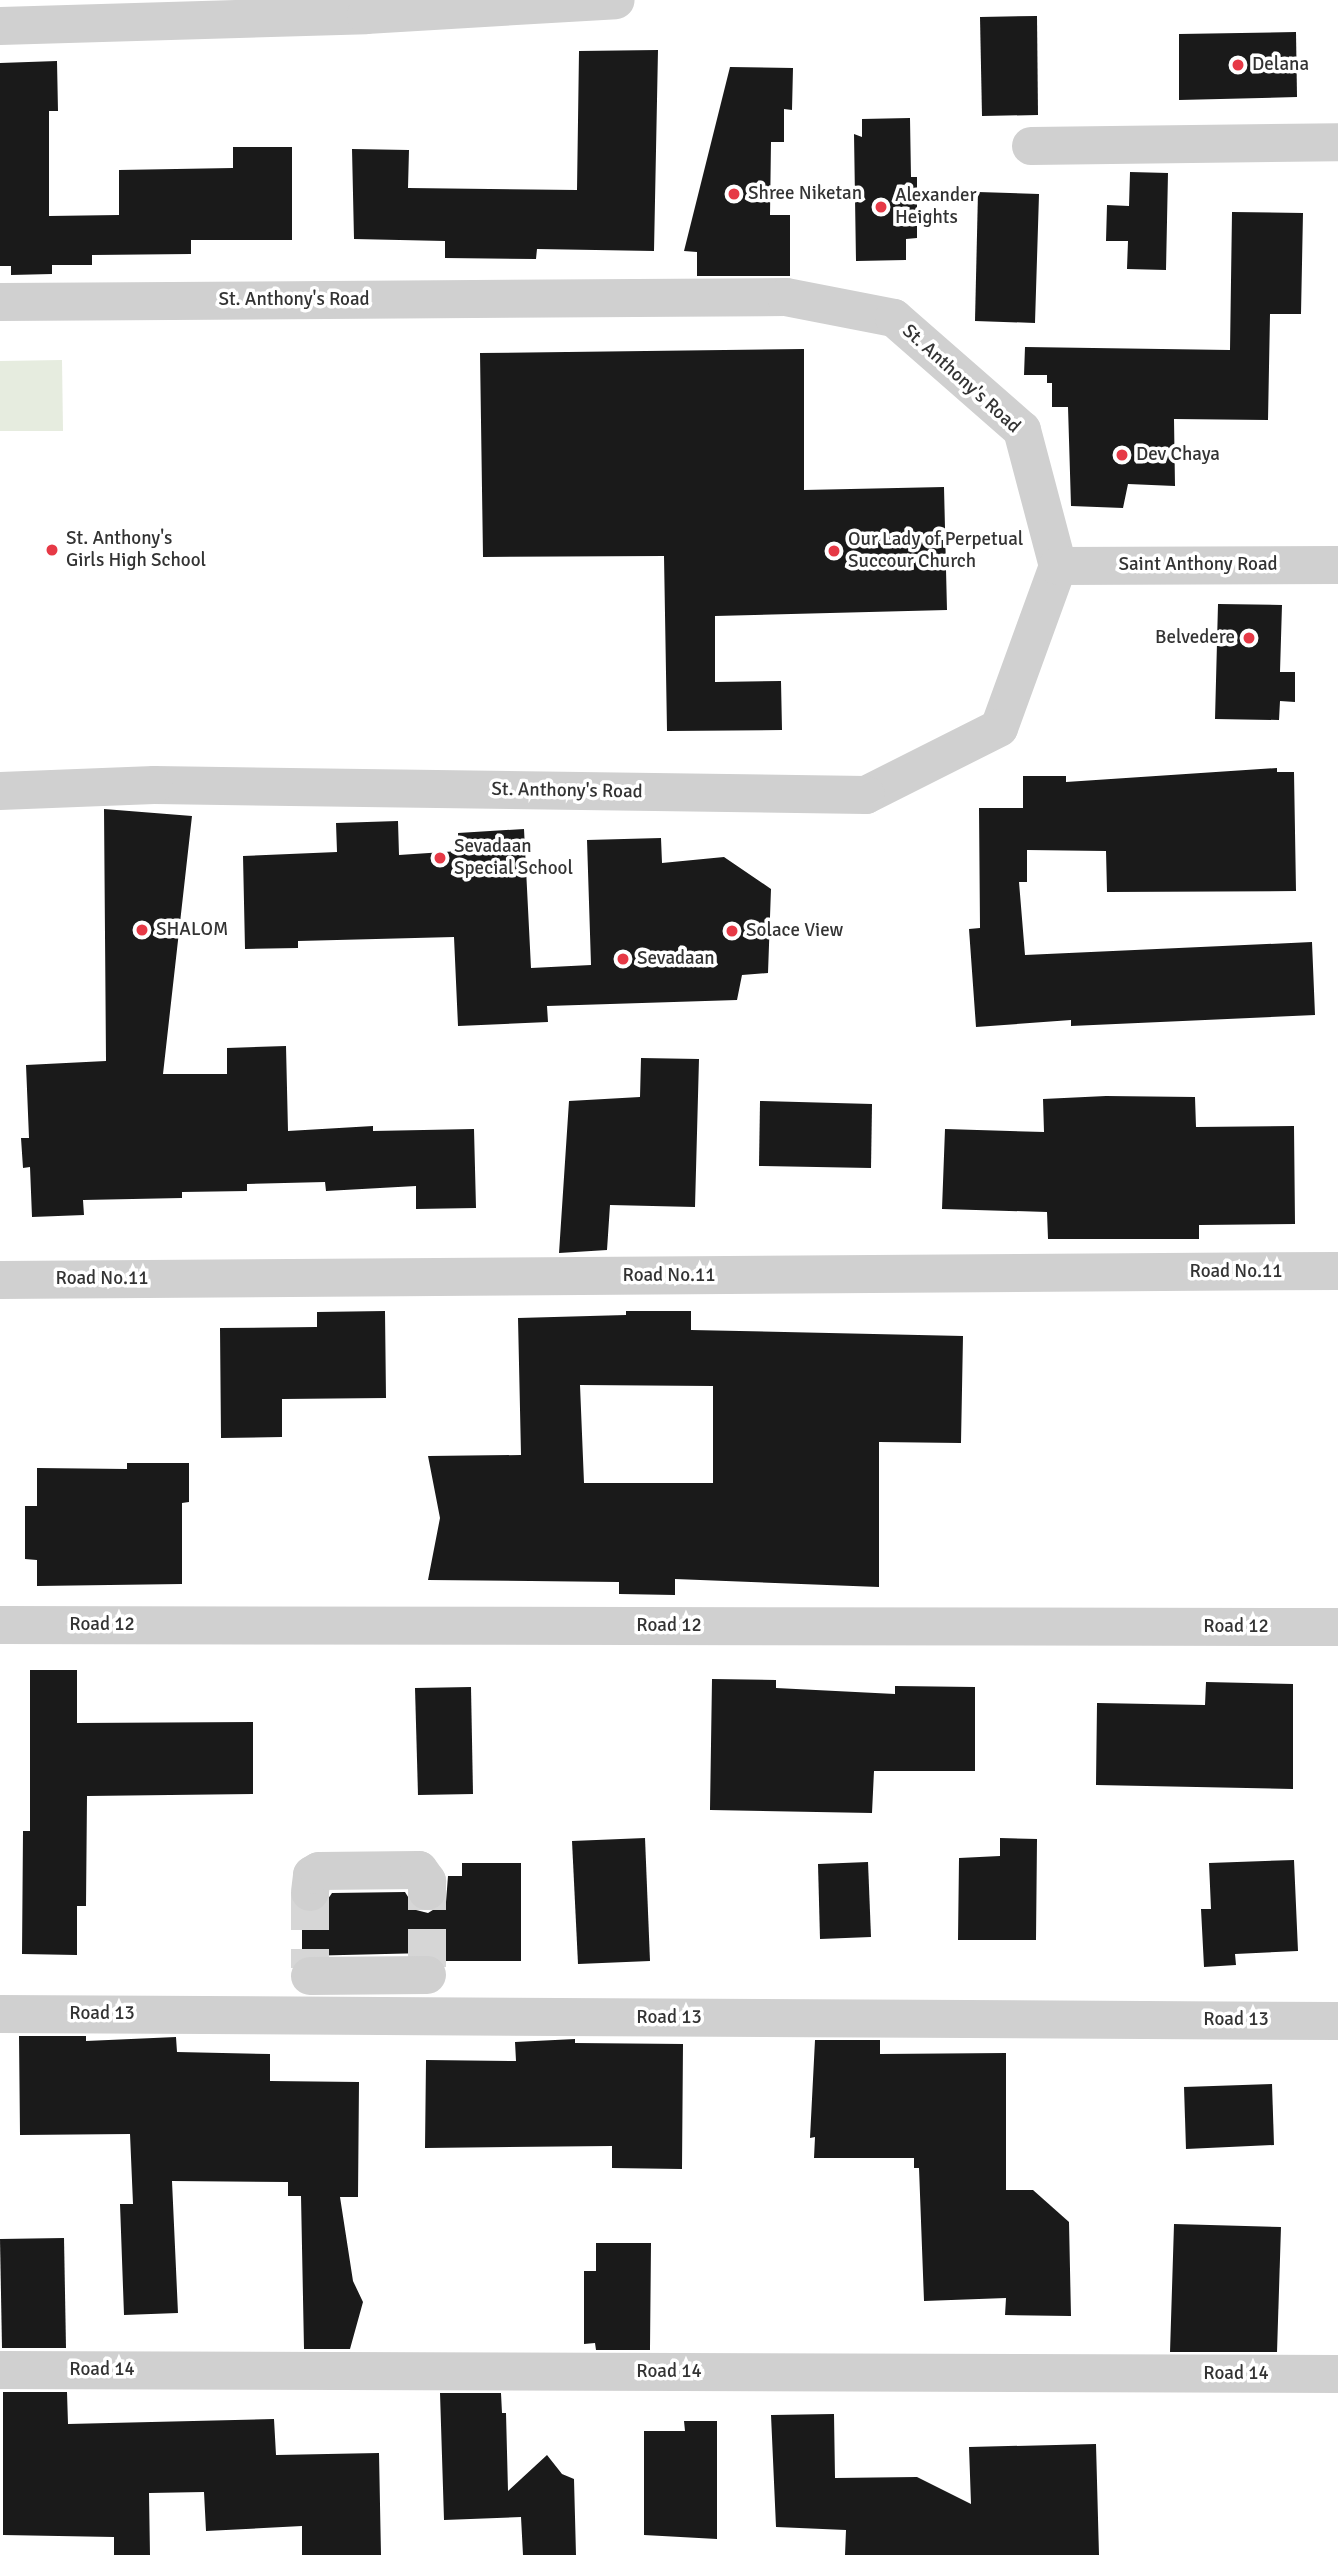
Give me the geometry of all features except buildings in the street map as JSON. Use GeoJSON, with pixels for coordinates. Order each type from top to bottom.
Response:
{"type":"FeatureCollection","features":[{"type":"Feature","properties":{"kind":"street"},"geometry":{"type":"LineString","coordinates":[[0,26],[366,15],[616,0]]}},
{"type":"Feature","properties":{"kind":"street"},"geometry":{"type":"LineString","coordinates":[[1031,146],[1338,142]]}},
{"type":"Feature","properties":{"kind":"street","name":"St. Anthony's Road"},"geometry":{"type":"LineString","coordinates":[[0,302],[786,297],[894,318],[1022,430],[1058,566],[999,728],[866,795],[154,785],[0,791]]}},
{"type":"Feature","properties":{"kind":"street","name":"Saint Anthony Road"},"geometry":{"type":"LineString","coordinates":[[1058,566],[1338,565]]}},
{"type":"Feature","properties":{"kind":"street","name":"Road No.11"},"geometry":{"type":"LineString","coordinates":[[0,1280],[1338,1272]]}},
{"type":"Feature","properties":{"kind":"street","name":"Road 12"},"geometry":{"type":"LineString","coordinates":[[0,1625],[1338,1627]]}},
{"type":"Feature","properties":{"kind":"street"},"geometry":{"type":"LineString","coordinates":[[310,1892],[312,1875],[319,1871],[419,1870],[427,1881],[427,1891]]}},
{"type":"Feature","properties":{"kind":"street"},"geometry":{"type":"LineString","coordinates":[[310,2015],[310,1972],[427,1971],[427,2016]]}},
{"type":"Feature","properties":{"kind":"street","name":"Road 13"},"geometry":{"type":"LineString","coordinates":[[0,2014],[1338,2021]]}},
{"type":"Feature","properties":{"kind":"street","name":"Road 14"},"geometry":{"type":"LineString","coordinates":[[0,2370],[1338,2374]]}},
{"type":"Feature","properties":{"kind":"shaded area"},"geometry":{"type":"Polygon","coordinates":[[[62,360],[63,431],[0,431],[0,361],[62,360]]]}},
{"type":"Feature","properties":{"kind":"tunnel"},"geometry":{"type":"LineString","coordinates":[[427,1891],[427,1967]]}},
{"type":"Feature","properties":{"kind":"tunnel"},"geometry":{"type":"LineString","coordinates":[[310,1892],[310,1968]]}},
{"type":"Feature","properties":{"kind":"place","name":"Delana"},"geometry":{"type":"Point","coordinates":[1238,65]}},
{"type":"Feature","properties":{"kind":"place","name":"Shree Niketan"},"geometry":{"type":"Point","coordinates":[734,194]}},
{"type":"Feature","properties":{"kind":"place","name":"Alexander Heights"},"geometry":{"type":"Point","coordinates":[881,207]}},
{"type":"Feature","properties":{"kind":"place","name":"Dev Chaya"},"geometry":{"type":"Point","coordinates":[1122,455]}},
{"type":"Feature","properties":{"kind":"place","name":"St. Anthony's Girls High School"},"geometry":{"type":"Point","coordinates":[52,550]}},
{"type":"Feature","properties":{"kind":"place","name":"Our Lady of Perpetual Succour Church"},"geometry":{"type":"Point","coordinates":[834,551]}},
{"type":"Feature","properties":{"kind":"place","name":"Belvedere"},"geometry":{"type":"Point","coordinates":[1249,638]}},
{"type":"Feature","properties":{"kind":"place","name":"Sevadaan Special School"},"geometry":{"type":"Point","coordinates":[440,858]}},
{"type":"Feature","properties":{"kind":"place","name":"SHALOM"},"geometry":{"type":"Point","coordinates":[142,930]}},
{"type":"Feature","properties":{"kind":"place","name":"Solace View"},"geometry":{"type":"Point","coordinates":[732,931]}},
{"type":"Feature","properties":{"kind":"place","name":"Sevadaan"},"geometry":{"type":"Point","coordinates":[623,959]}}]}
